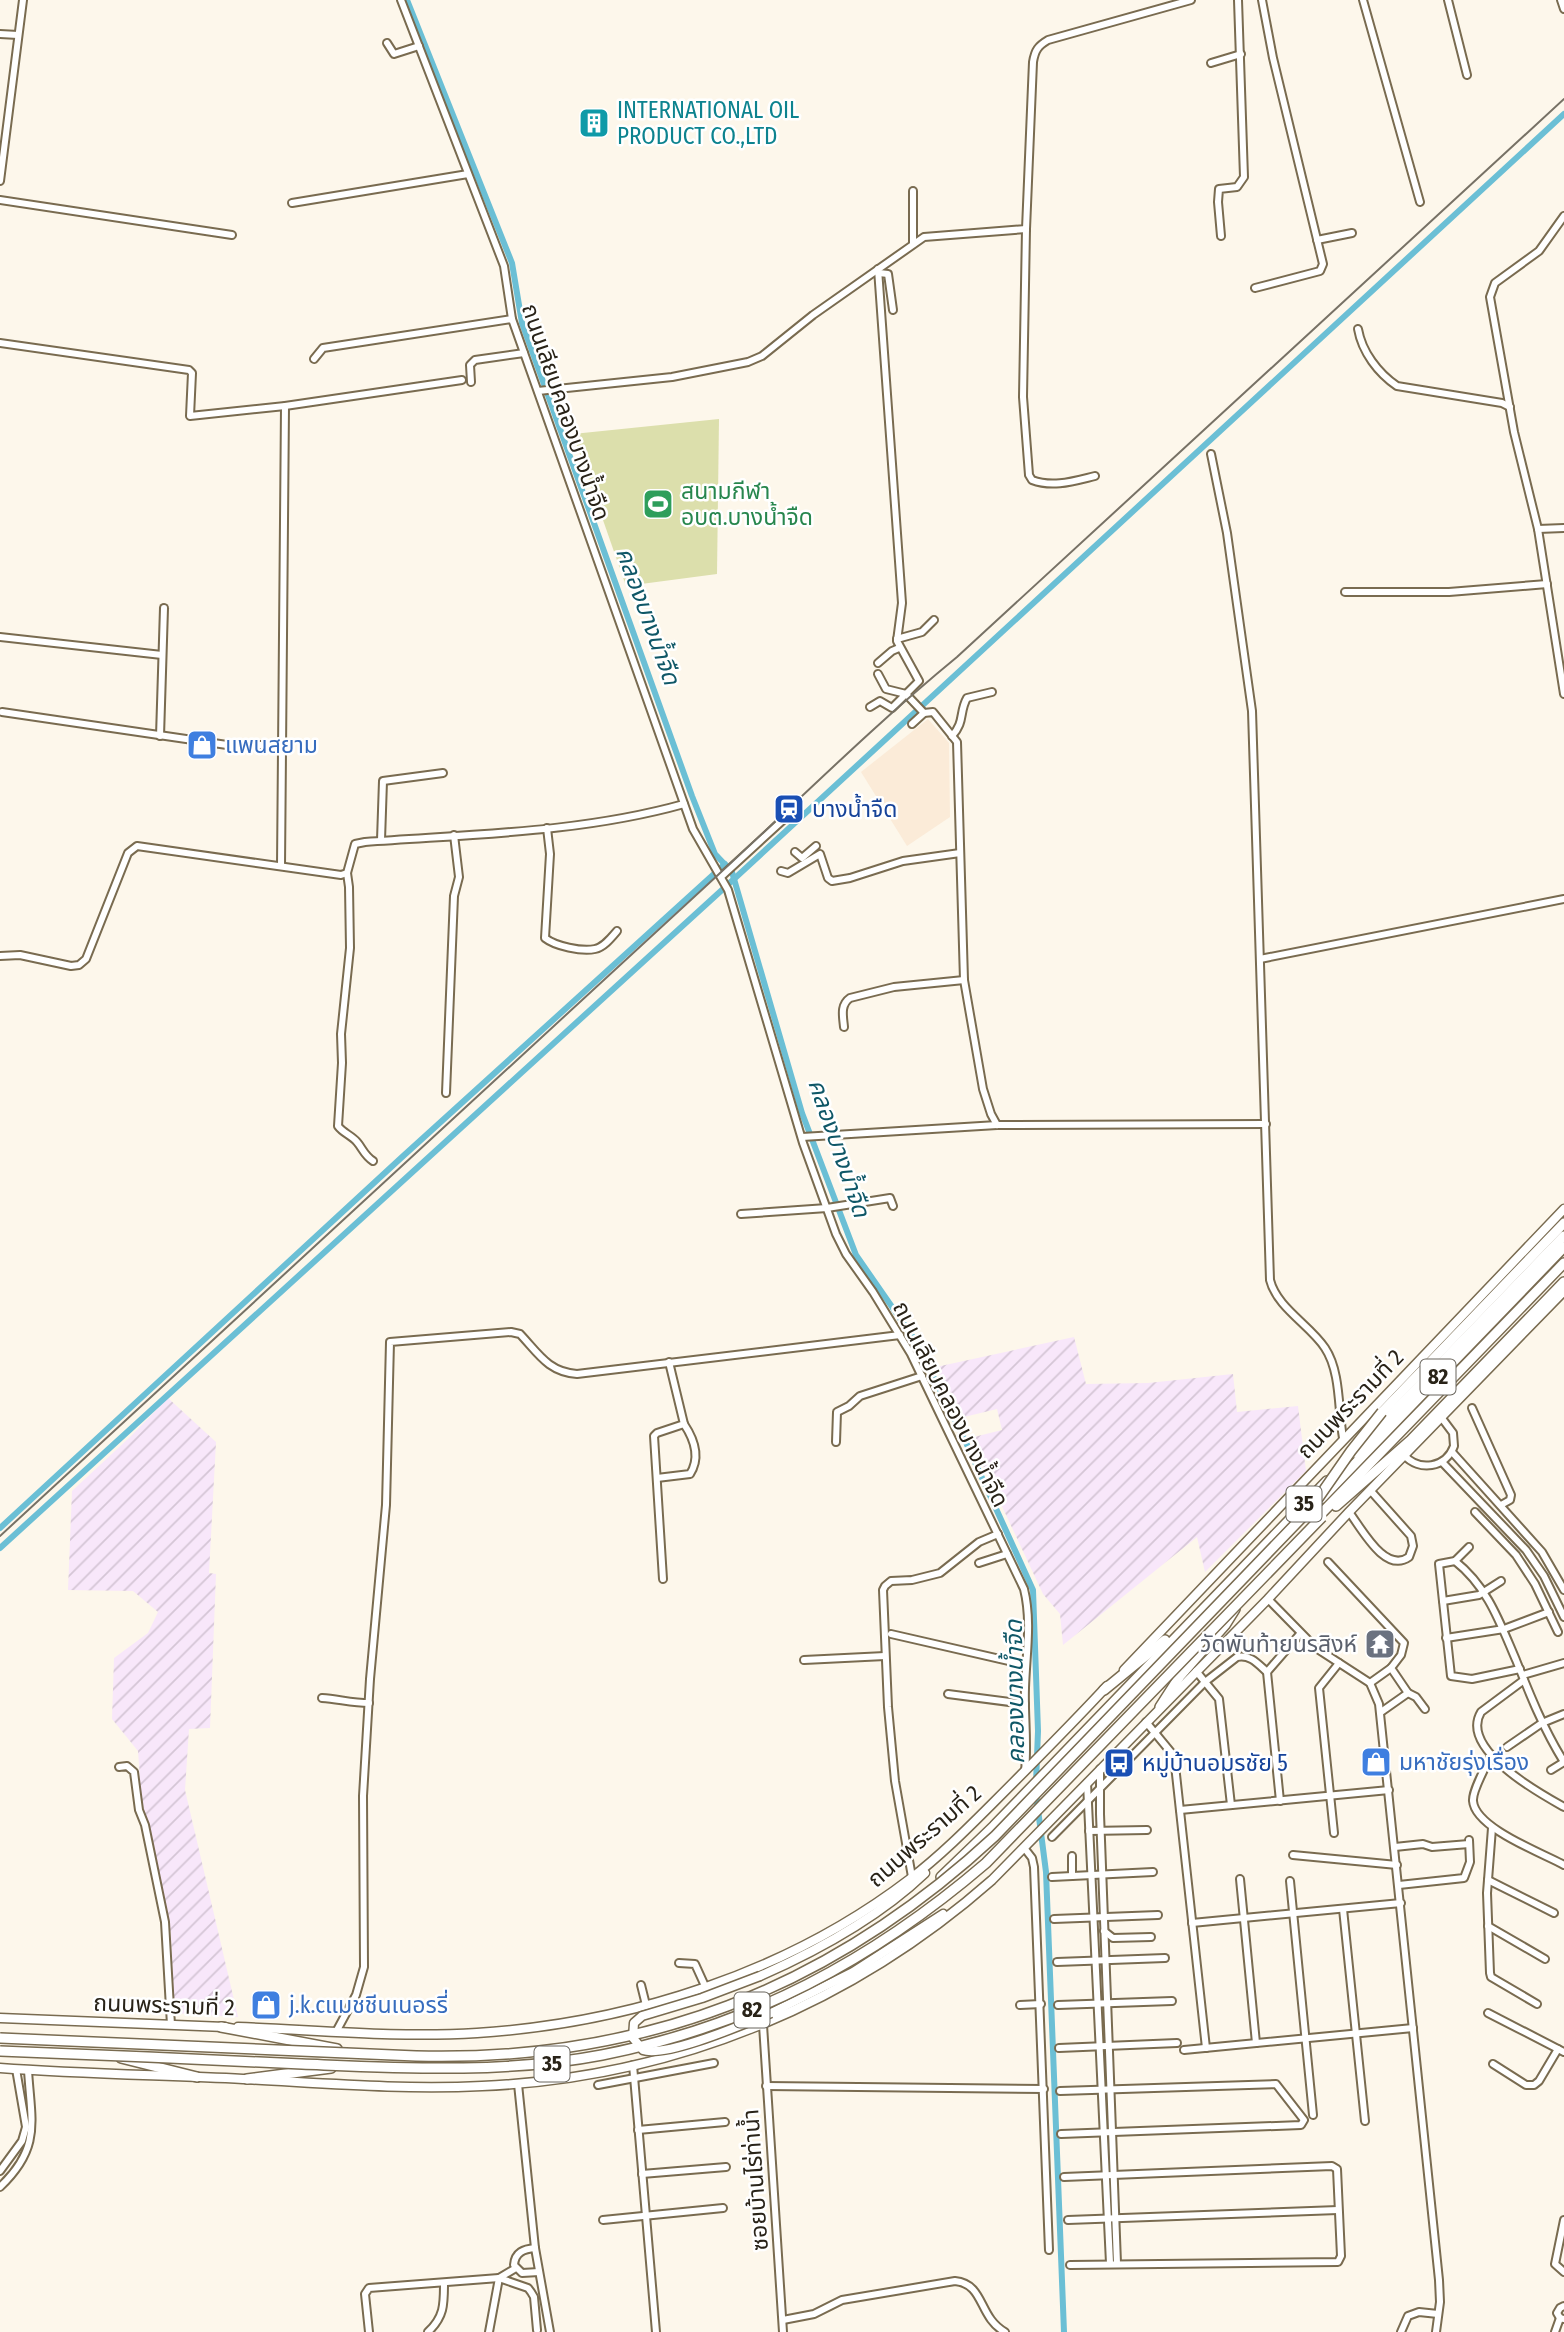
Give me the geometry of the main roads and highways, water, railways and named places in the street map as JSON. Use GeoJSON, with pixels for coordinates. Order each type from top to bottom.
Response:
{"type":"FeatureCollection","features":[{"type":"Feature","properties":{"kind":"highway"},"geometry":{"type":"LineString","coordinates":[[1312,1507],[1382,1412],[1564,1223]]}},
{"type":"Feature","properties":{"kind":"highway","name":"ถนนพระรามที่ 2"},"geometry":{"type":"LineString","coordinates":[[0,2036],[440,2053],[533,2049],[624,2034],[718,2006],[812,1966],[890,1917],[969,1851],[1564,1236]]}},
{"type":"Feature","properties":{"kind":"highway","name":"82"},"geometry":{"type":"LineString","coordinates":[[0,2036],[416,2056],[495,2056],[547,2051],[628,2036],[696,2017],[794,1978],[895,1919],[948,1878],[1016,1814],[1564,1247]]}},
{"type":"Feature","properties":{"kind":"highway","name":"82"},"geometry":{"type":"LineString","coordinates":[[0,2052],[416,2068],[499,2068],[602,2055],[680,2035],[788,1995],[857,1958],[906,1927],[959,1886],[1005,1844],[1564,1264]]}},
{"type":"Feature","properties":{"kind":"highway","name":"35"},"geometry":{"type":"LineString","coordinates":[[0,2052],[479,2071],[559,2063],[639,2049],[732,2020],[814,1984],[900,1932],[988,1858],[1564,1264]]}},
{"type":"Feature","properties":{"kind":"highway"},"geometry":{"type":"LineString","coordinates":[[1322,1517],[1411,1440],[1564,1282]]}},
{"type":"Feature","properties":{"kind":"highway"},"geometry":{"type":"LineString","coordinates":[[1104,1690],[1160,1646],[1218,1594]]}},
{"type":"Feature","properties":{"kind":"highway"},"geometry":{"type":"LineString","coordinates":[[1160,1707],[1180,1676],[1225,1625],[1235,1603]]}},
{"type":"Feature","properties":{"kind":"highway"},"geometry":{"type":"LineString","coordinates":[[221,2027],[337,2049]]}},
{"type":"Feature","properties":{"kind":"highway"},"geometry":{"type":"LineString","coordinates":[[121,2058],[197,2077]]}},
{"type":"Feature","properties":{"kind":"highway"},"geometry":{"type":"LineString","coordinates":[[247,2079],[337,2067]]}},
{"type":"Feature","properties":{"kind":"main road","name":"ถนนพระรามที่ 2"},"geometry":{"type":"LineString","coordinates":[[0,2018],[336,2032],[476,2033],[554,2024],[646,2005],[769,1964],[852,1919],[912,1877],[958,1838],[1028,1769],[1564,1209]]}},
{"type":"Feature","properties":{"kind":"main road","name":"35"},"geometry":{"type":"LineString","coordinates":[[0,2068],[418,2087],[518,2084],[590,2074],[701,2047],[802,2008],[888,1959],[951,1914],[992,1880],[1268,1599],[1564,1291]]}},
{"type":"Feature","properties":{"kind":"main road"},"geometry":{"type":"LineString","coordinates":[[958,1838],[923,1876],[876,1912],[822,1946],[760,1976],[702,1998],[642,2016],[634,2022],[633,2038],[643,2050],[655,2053],[771,2013],[871,1962],[992,1880]]}},
{"type":"Feature","properties":{"kind":"waterway","name":"คลองบางน้ำจืด"},"geometry":{"type":"LineString","coordinates":[[407,0],[512,263],[522,323],[692,796],[715,854],[732,872],[802,1113],[856,1255],[915,1340],[963,1436],[1033,1590],[1038,1731],[1036,1783]]}},
{"type":"Feature","properties":{"kind":"waterway"},"geometry":{"type":"LineString","coordinates":[[0,1548],[734,879],[1564,114]]}},
{"type":"Feature","properties":{"kind":"waterway"},"geometry":{"type":"LineString","coordinates":[[0,1528],[725,864]]}},
{"type":"Feature","properties":{"kind":"waterway","name":"คลองบางน้ำจืด"},"geometry":{"type":"LineString","coordinates":[[1036,1794],[1046,1872],[1064,2332]]}},
{"type":"Feature","properties":{"kind":"railway"},"geometry":{"type":"LineString","coordinates":[[0,1536],[866,736],[957,657],[1564,99]]}},
{"type":"Feature","properties":{"kind":"place","name":"INTERNATIONAL OIL PRODUCT CO.,LTD"},"geometry":{"type":"Point","coordinates":[594,123]}},
{"type":"Feature","properties":{"kind":"place","name":"สนามกีฬา อบต.บางน้ำจืด"},"geometry":{"type":"Point","coordinates":[658,504]}},
{"type":"Feature","properties":{"kind":"place","name":"แพนสยาม"},"geometry":{"type":"Point","coordinates":[202,745]}},
{"type":"Feature","properties":{"kind":"place","name":"บางน้ำจืด"},"geometry":{"type":"Point","coordinates":[789,809]}},
{"type":"Feature","properties":{"kind":"place","name":"วัดพันท้ายนรสิงห์"},"geometry":{"type":"Point","coordinates":[1380,1644]}},
{"type":"Feature","properties":{"kind":"place","name":"มหาชัยรุ่งเรื่อง"},"geometry":{"type":"Point","coordinates":[1376,1762]}},
{"type":"Feature","properties":{"kind":"place","name":"หมู่บ้านอมรชัย 5"},"geometry":{"type":"Point","coordinates":[1119,1763]}},
{"type":"Feature","properties":{"kind":"place","name":"j.k.cแมชชีนเนอรรี่"},"geometry":{"type":"Point","coordinates":[266,2005]}}]}
